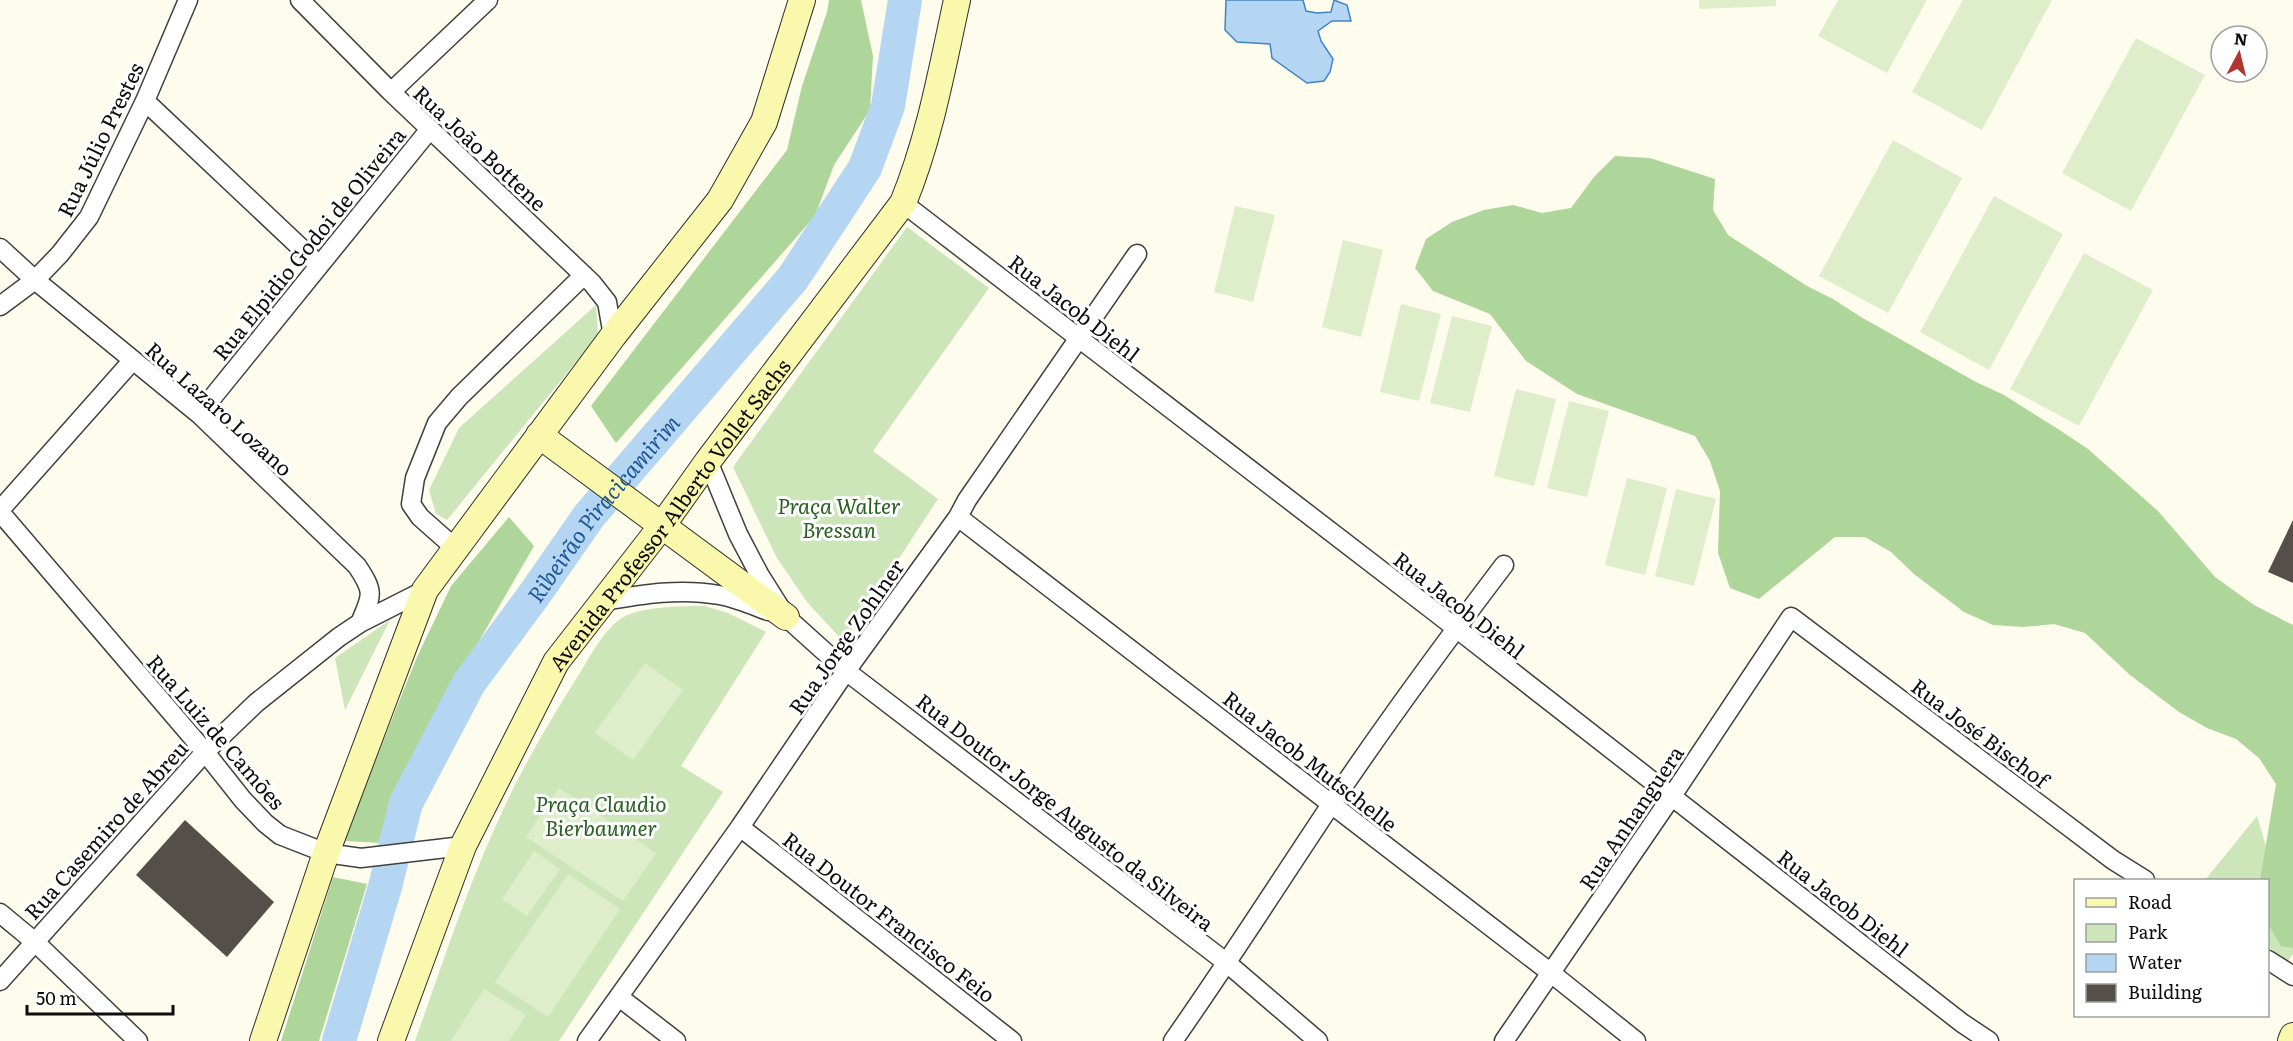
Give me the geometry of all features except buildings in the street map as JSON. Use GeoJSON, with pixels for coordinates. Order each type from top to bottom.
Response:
{"type":"FeatureCollection","features":[{"type":"Feature","properties":{"kind":"main road"},"geometry":{"type":"LineString","coordinates":[[263,1041],[326,853],[425,590],[613,336],[720,200],[764,122],[802,0]]}},
{"type":"Feature","properties":{"kind":"main road","name":"Avenida Professor Alberto Vollet Sachs"},"geometry":{"type":"LineString","coordinates":[[391,1041],[463,846],[556,662],[661,527],[708,461],[903,203],[917,169],[937,99],[957,0]]}},
{"type":"Feature","properties":{"kind":"main road"},"geometry":{"type":"LineString","coordinates":[[539,435],[633,502],[661,527],[786,617]]}},
{"type":"Feature","properties":{"kind":"main road"},"geometry":{"type":"LineString","coordinates":[[2291,1041],[2293,1036]]}},
{"type":"Feature","properties":{"kind":"street","name":"Rua Júlio Prestes"},"geometry":{"type":"LineString","coordinates":[[0,306],[35,280],[60,254],[89,217],[145,101],[188,0]]}},
{"type":"Feature","properties":{"kind":"street","name":"Rua João Bottene"},"geometry":{"type":"LineString","coordinates":[[300,0],[391,92],[584,275],[607,303],[613,336]]}},
{"type":"Feature","properties":{"kind":"street"},"geometry":{"type":"LineString","coordinates":[[391,92],[488,0]]}},
{"type":"Feature","properties":{"kind":"street"},"geometry":{"type":"LineString","coordinates":[[145,101],[319,264]]}},
{"type":"Feature","properties":{"kind":"street","name":"Rua Elpidio Godoi de Oliveira"},"geometry":{"type":"LineString","coordinates":[[199,414],[430,129]]}},
{"type":"Feature","properties":{"kind":"street","name":"Rua Jacob Diehl"},"geometry":{"type":"LineString","coordinates":[[903,203],[1456,628],[1962,1023],[1989,1041]]}},
{"type":"Feature","properties":{"kind":"street","name":"Rua Lazaro Lozano"},"geometry":{"type":"LineString","coordinates":[[0,248],[35,280],[199,414],[357,566],[370,586],[370,599],[360,623]]}},
{"type":"Feature","properties":{"kind":"street","name":"Rua Jorge Zohlner"},"geometry":{"type":"LineString","coordinates":[[587,1041],[740,827],[846,671],[958,517],[967,500],[1137,254]]}},
{"type":"Feature","properties":{"kind":"street"},"geometry":{"type":"LineString","coordinates":[[455,548],[420,517],[411,504],[415,478],[437,423],[459,397],[584,275]]}},
{"type":"Feature","properties":{"kind":"street"},"geometry":{"type":"LineString","coordinates":[[0,511],[133,360]]}},
{"type":"Feature","properties":{"kind":"street","name":"Rua Doutor Jorge Augusto da Silveira"},"geometry":{"type":"LineString","coordinates":[[708,461],[738,534],[759,574],[786,617],[846,671],[1227,963],[1318,1041]]}},
{"type":"Feature","properties":{"kind":"street","name":"Rua Luiz de Camões"},"geometry":{"type":"LineString","coordinates":[[0,511],[205,752],[243,800],[280,835],[326,853],[362,858],[463,846]]}},
{"type":"Feature","properties":{"kind":"street","name":"Rua Jacob Mutschelle"},"geometry":{"type":"LineString","coordinates":[[958,517],[1551,973],[1636,1041]]}},
{"type":"Feature","properties":{"kind":"street"},"geometry":{"type":"LineString","coordinates":[[1173,1041],[1331,804],[1456,628],[1504,566]]}},
{"type":"Feature","properties":{"kind":"street","name":"Rua Casemiro de Abreu"},"geometry":{"type":"LineString","coordinates":[[0,981],[205,752],[256,702],[360,623],[425,590]]}},
{"type":"Feature","properties":{"kind":"street","name":"Rua Doutor Jorge Augusto da Silveira"},"geometry":{"type":"LineString","coordinates":[[604,601],[643,594],[690,591],[722,595],[786,617]]}},
{"type":"Feature","properties":{"kind":"street","name":"Rua Anhanguera"},"geometry":{"type":"LineString","coordinates":[[1504,1041],[1791,617]]}},
{"type":"Feature","properties":{"kind":"street","name":"Rua José Bischof"},"geometry":{"type":"LineString","coordinates":[[1791,617],[2113,860],[2143,879]]}},
{"type":"Feature","properties":{"kind":"street","name":"Rua Doutor Francisco Feio"},"geometry":{"type":"LineString","coordinates":[[740,827],[1012,1041]]}},
{"type":"Feature","properties":{"kind":"street"},"geometry":{"type":"LineString","coordinates":[[0,913],[34,942],[138,1041]]}},
{"type":"Feature","properties":{"kind":"street"},"geometry":{"type":"LineString","coordinates":[[2269,961],[2293,976]]}},
{"type":"Feature","properties":{"kind":"street"},"geometry":{"type":"LineString","coordinates":[[619,997],[676,1041]]}},
{"type":"Feature","properties":{"kind":"green space"},"geometry":{"type":"Polygon","coordinates":[[[829,0],[861,0],[873,56],[870,110],[834,165],[815,216],[616,443],[591,406],[787,150],[802,86],[829,0]]]}},
{"type":"Feature","properties":{"kind":"green space"},"geometry":{"type":"Polygon","coordinates":[[[1699,0],[1776,0],[1776,6],[1699,9],[1699,0]]]}},
{"type":"Feature","properties":{"kind":"green space"},"geometry":{"type":"Polygon","coordinates":[[[1838,0],[1927,0],[1887,73],[1818,36],[1838,0]]]}},
{"type":"Feature","properties":{"kind":"green space"},"geometry":{"type":"Polygon","coordinates":[[[1963,0],[2052,0],[1982,130],[1912,92],[1963,0]]]}},
{"type":"Feature","properties":{"kind":"green space"},"geometry":{"type":"Polygon","coordinates":[[[2136,38],[2205,75],[2131,211],[2062,173],[2136,38]]]}},
{"type":"Feature","properties":{"kind":"green space"},"geometry":{"type":"Polygon","coordinates":[[[1893,140],[1962,178],[1888,313],[1819,276],[1893,140]]]}},
{"type":"Feature","properties":{"kind":"green space"},"geometry":{"type":"Polygon","coordinates":[[[1615,156],[1650,158],[1715,179],[1713,210],[1728,235],[1807,286],[1976,382],[2004,395],[2088,449],[2158,511],[2215,577],[2254,605],[2293,625],[2293,948],[2281,946],[2269,926],[2269,879],[2260,879],[2276,784],[2259,758],[2236,739],[2207,728],[2179,712],[2130,675],[2085,633],[2054,624],[2023,627],[1993,625],[1964,612],[1914,574],[1891,552],[1865,537],[1835,537],[1759,599],[1730,588],[1718,553],[1720,491],[1710,461],[1695,436],[1577,394],[1526,361],[1490,314],[1433,291],[1415,268],[1426,239],[1452,222],[1484,210],[1513,205],[1542,213],[1571,208],[1594,177],[1615,156]]]}},
{"type":"Feature","properties":{"kind":"green space"},"geometry":{"type":"Polygon","coordinates":[[[1994,196],[2063,234],[1989,370],[1920,332],[1994,196]]]}},
{"type":"Feature","properties":{"kind":"green space"},"geometry":{"type":"Polygon","coordinates":[[[1235,206],[1275,215],[1253,302],[1214,292],[1235,206]]]}},
{"type":"Feature","properties":{"kind":"green space","name":"Praça Walter Bressan"},"geometry":{"type":"Polygon","coordinates":[[[907,227],[989,288],[873,451],[938,499],[844,642],[807,602],[777,558],[733,467],[907,227]]]}},
{"type":"Feature","properties":{"kind":"green space"},"geometry":{"type":"Polygon","coordinates":[[[1343,240],[1383,250],[1361,337],[1322,327],[1343,240]]]}},
{"type":"Feature","properties":{"kind":"green space"},"geometry":{"type":"Polygon","coordinates":[[[2084,253],[2153,290],[2079,426],[2010,389],[2084,253]]]}},
{"type":"Feature","properties":{"kind":"green space"},"geometry":{"type":"Polygon","coordinates":[[[1401,304],[1441,314],[1419,401],[1380,392],[1401,304]]]}},
{"type":"Feature","properties":{"kind":"green space"},"geometry":{"type":"Polygon","coordinates":[[[596,305],[598,335],[447,520],[436,514],[429,490],[459,428],[596,305]]]}},
{"type":"Feature","properties":{"kind":"green space"},"geometry":{"type":"Polygon","coordinates":[[[1452,316],[1492,326],[1470,412],[1430,403],[1452,316]]]}},
{"type":"Feature","properties":{"kind":"green space"},"geometry":{"type":"Polygon","coordinates":[[[1516,389],[1556,399],[1534,486],[1494,476],[1516,389]]]}},
{"type":"Feature","properties":{"kind":"green space"},"geometry":{"type":"Polygon","coordinates":[[[1569,401],[1609,411],[1587,497],[1547,488],[1569,401]]]}},
{"type":"Feature","properties":{"kind":"green space"},"geometry":{"type":"Polygon","coordinates":[[[1627,478],[1667,488],[1645,575],[1605,565],[1627,478]]]}},
{"type":"Feature","properties":{"kind":"green space"},"geometry":{"type":"Polygon","coordinates":[[[1676,489],[1716,499],[1694,586],[1655,576],[1676,489]]]}},
{"type":"Feature","properties":{"kind":"green space"},"geometry":{"type":"Polygon","coordinates":[[[509,517],[534,546],[400,778],[382,843],[343,841],[417,657],[451,586],[509,517]]]}},
{"type":"Feature","properties":{"kind":"green space","name":"Praça Claudio Bierbaumer"},"geometry":{"type":"Polygon","coordinates":[[[705,606],[728,613],[766,632],[681,766],[723,792],[559,1041],[415,1041],[461,910],[501,814],[537,744],[595,648],[613,625],[620,619],[638,611],[705,606]]]}},
{"type":"Feature","properties":{"kind":"green space"},"geometry":{"type":"Polygon","coordinates":[[[390,620],[345,710],[335,658],[390,620]]]}},
{"type":"Feature","properties":{"kind":"green space"},"geometry":{"type":"Polygon","coordinates":[[[645,663],[683,690],[633,760],[595,733],[645,663]]]}},
{"type":"Feature","properties":{"kind":"green space"},"geometry":{"type":"Polygon","coordinates":[[[559,788],[656,853],[623,901],[526,837],[559,788]]]}},
{"type":"Feature","properties":{"kind":"green space"},"geometry":{"type":"Polygon","coordinates":[[[2257,816],[2293,937],[2293,954],[2286,964],[2269,952],[2269,879],[2206,879],[2257,816]]]}},
{"type":"Feature","properties":{"kind":"green space"},"geometry":{"type":"Polygon","coordinates":[[[534,851],[560,869],[527,916],[502,899],[534,851]]]}},
{"type":"Feature","properties":{"kind":"green space"},"geometry":{"type":"Polygon","coordinates":[[[568,874],[620,909],[548,1017],[495,982],[568,874]]]}},
{"type":"Feature","properties":{"kind":"green space"},"geometry":{"type":"Polygon","coordinates":[[[333,877],[367,884],[319,1041],[281,1041],[333,877]]]}},
{"type":"Feature","properties":{"kind":"green space"},"geometry":{"type":"Polygon","coordinates":[[[484,989],[526,1015],[509,1041],[451,1041],[484,989]]]}},
{"type":"Feature","properties":{"kind":"water"},"geometry":{"type":"Polygon","coordinates":[[[1226,0],[1303,0],[1306,11],[1317,13],[1331,12],[1334,0],[1347,5],[1351,21],[1332,21],[1318,31],[1321,41],[1333,59],[1330,72],[1324,81],[1307,83],[1272,58],[1270,44],[1237,42],[1225,30],[1226,0]]]}},
{"type":"Feature","properties":{"kind":"waterway","name":"Ribeirão Piracicamirim"},"geometry":{"type":"LineString","coordinates":[[339,1041],[385,887],[406,803],[469,683],[589,516],[793,278],[865,168],[888,106],[905,0]]}}]}
